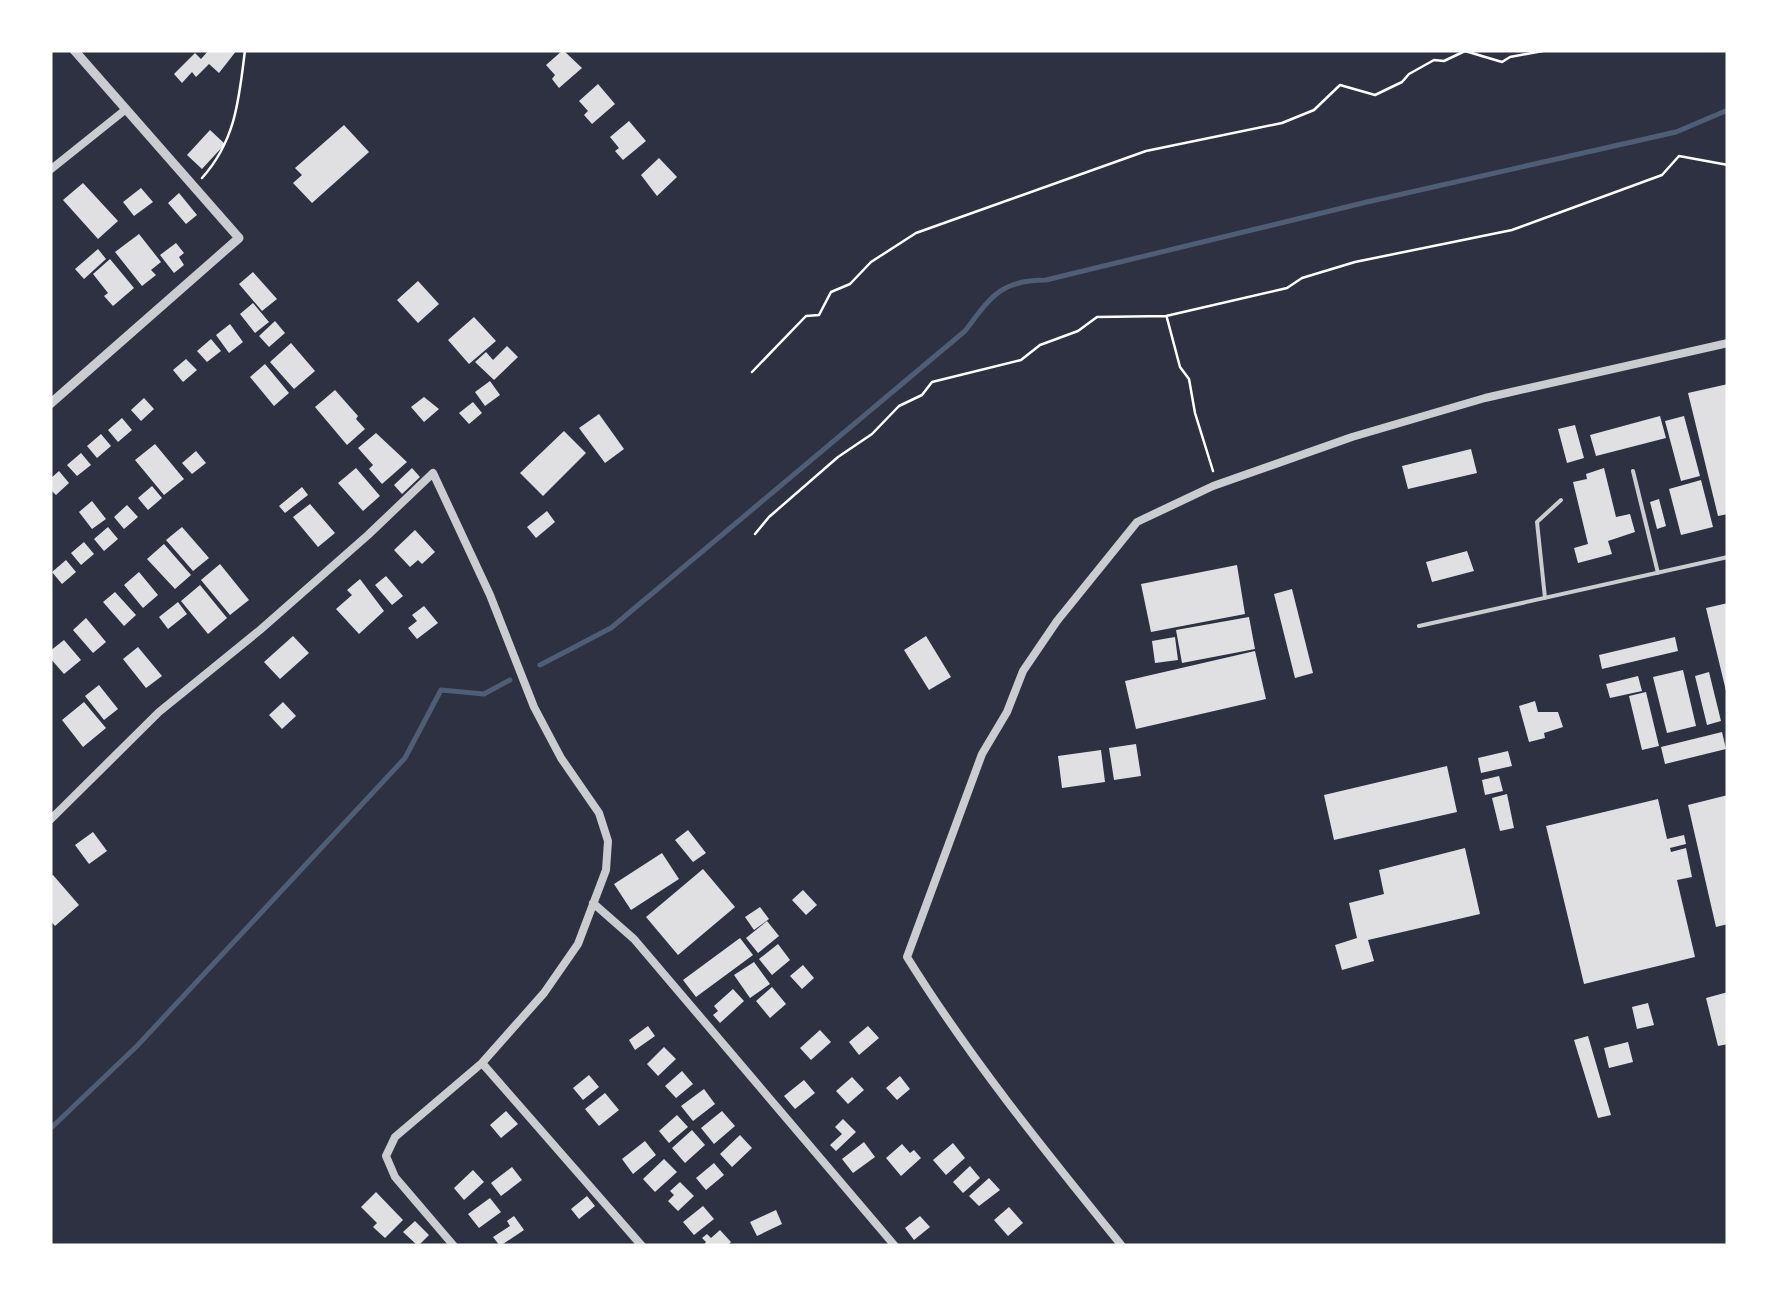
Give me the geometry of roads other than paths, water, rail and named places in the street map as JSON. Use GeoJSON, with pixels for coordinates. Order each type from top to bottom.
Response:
{"type":"FeatureCollection","features":[{"type":"Feature","properties":{"kind":"street"},"geometry":{"type":"LineString","coordinates":[[50,404],[239,238],[74,50]]}},
{"type":"Feature","properties":{"kind":"street"},"geometry":{"type":"LineString","coordinates":[[50,170],[126,110]]}},
{"type":"Feature","properties":{"kind":"street"},"geometry":{"type":"LineString","coordinates":[[1122,1246],[993,1085],[950,1026],[908,957],[982,754],[1007,712],[1023,671],[1137,522],[1213,486],[1352,436],[1485,398],[1728,343]]}},
{"type":"Feature","properties":{"kind":"street"},"geometry":{"type":"LineString","coordinates":[[50,820],[158,712],[314,583],[433,474],[490,595],[534,707],[561,758],[599,813],[608,841],[606,870],[578,944],[544,993],[482,1062],[395,1137],[386,1156],[395,1177],[454,1246]]}},
{"type":"Feature","properties":{"kind":"street"},"geometry":{"type":"LineString","coordinates":[[593,903],[634,940],[895,1246]]}},
{"type":"Feature","properties":{"kind":"street"},"geometry":{"type":"LineString","coordinates":[[482,1062],[642,1246]]}},
{"type":"Feature","properties":{"kind":"lane"},"geometry":{"type":"LineString","coordinates":[[1633,471],[1658,573]]}},
{"type":"Feature","properties":{"kind":"lane"},"geometry":{"type":"LineString","coordinates":[[1545,598],[1536,522],[1561,500]]}},
{"type":"Feature","properties":{"kind":"lane"},"geometry":{"type":"LineString","coordinates":[[1419,626],[1728,557]]}},
{"type":"Feature","properties":{"kind":"waterway"},"geometry":{"type":"LineString","coordinates":[[540,665],[611,628],[965,331],[990,300],[1007,287],[1676,132],[1728,110]]}},
{"type":"Feature","properties":{"kind":"waterway"},"geometry":{"type":"LineString","coordinates":[[50,1129],[137,1046],[405,758],[441,690],[484,694],[510,680]]}}]}
